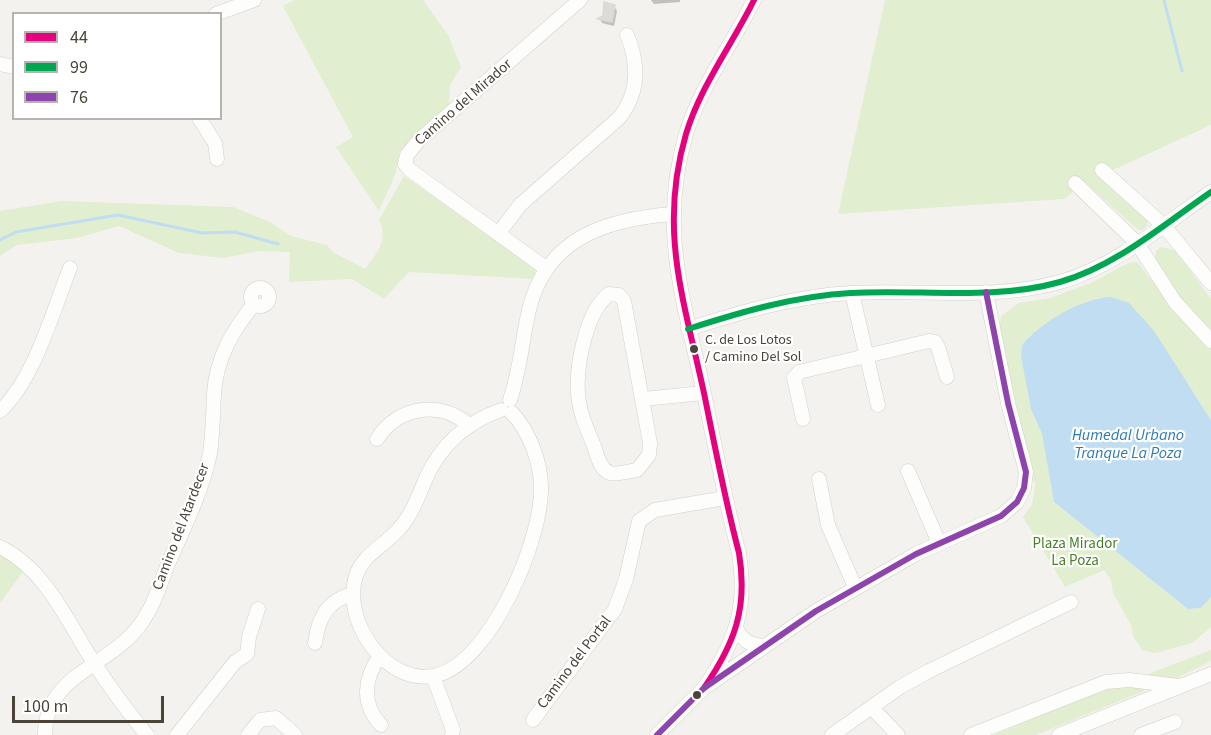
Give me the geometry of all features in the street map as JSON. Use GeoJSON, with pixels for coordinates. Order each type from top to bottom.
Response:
{"type":"FeatureCollection","features":[{"type":"Feature","properties":{"kind":"street"},"geometry":{"type":"LineString","coordinates":[[221,12],[254,0]]}},
{"type":"Feature","properties":{"kind":"street","name":"Camino del Mirador"},"geometry":{"type":"LineString","coordinates":[[547,269],[410,170],[405,164],[407,155],[419,140],[580,0]]}},
{"type":"Feature","properties":{"kind":"street"},"geometry":{"type":"LineString","coordinates":[[704,688],[737,630],[742,596],[742,568],[676,272],[672,214],[677,173],[692,117],[709,79],[754,0]]}},
{"type":"Feature","properties":{"kind":"street"},"geometry":{"type":"LineString","coordinates":[[748,13],[762,0]]}},
{"type":"Feature","properties":{"kind":"street"},"geometry":{"type":"LineString","coordinates":[[498,234],[520,206],[619,118],[627,108],[635,84],[636,66],[627,35]]}},
{"type":"Feature","properties":{"kind":"street"},"geometry":{"type":"LineString","coordinates":[[200,120],[215,143],[217,159]]}},
{"type":"Feature","properties":{"kind":"street"},"geometry":{"type":"LineString","coordinates":[[1102,170],[1163,225],[1211,283]]}},
{"type":"Feature","properties":{"kind":"street"},"geometry":{"type":"LineString","coordinates":[[1075,183],[1137,243],[1175,302],[1211,341]]}},
{"type":"Feature","properties":{"kind":"street"},"geometry":{"type":"LineString","coordinates":[[688,329],[770,304],[852,293],[1024,290],[1074,277],[1100,267],[1211,192]]}},
{"type":"Feature","properties":{"kind":"street"},"geometry":{"type":"LineString","coordinates":[[508,408],[528,437],[540,477],[540,508],[529,550],[510,594],[473,651],[454,668],[433,676],[404,673],[380,656],[363,629],[353,594],[355,578],[362,564],[404,523],[435,461],[450,442],[469,425],[508,408],[517,378],[529,310],[538,282],[547,269],[566,248],[597,228],[623,220],[672,214]]}},
{"type":"Feature","properties":{"kind":"street"},"geometry":{"type":"LineString","coordinates":[[0,411],[9,403],[31,364],[70,268]]}},
{"type":"Feature","properties":{"kind":"street"},"geometry":{"type":"LineString","coordinates":[[657,735],[704,688],[764,646],[855,587],[939,543],[1007,512],[1021,496],[1026,480],[1023,456],[1008,403],[986,292]]}},
{"type":"Feature","properties":{"kind":"street"},"geometry":{"type":"LineString","coordinates":[[852,293],[878,405]]}},
{"type":"Feature","properties":{"kind":"street"},"geometry":{"type":"LineString","coordinates":[[609,294],[618,295],[624,301],[643,399],[650,443],[649,455],[637,470],[611,473],[603,469],[582,415],[578,392],[587,326],[604,298],[609,294]]}},
{"type":"Feature","properties":{"kind":"street","name":"Camino del Atardecer"},"geometry":{"type":"LineString","coordinates":[[45,735],[47,716],[57,693],[68,682],[131,636],[148,613],[204,477],[211,446],[215,381],[221,358],[230,337],[254,304]]}},
{"type":"Feature","properties":{"kind":"street"},"geometry":{"type":"LineString","coordinates":[[803,419],[795,373],[929,341],[935,342],[947,377]]}},
{"type":"Feature","properties":{"kind":"street"},"geometry":{"type":"LineString","coordinates":[[643,399],[702,388]]}},
{"type":"Feature","properties":{"kind":"street"},"geometry":{"type":"LineString","coordinates":[[377,439],[396,420],[422,409],[443,410],[469,425]]}},
{"type":"Feature","properties":{"kind":"street"},"geometry":{"type":"LineString","coordinates":[[908,471],[939,543]]}},
{"type":"Feature","properties":{"kind":"street"},"geometry":{"type":"LineString","coordinates":[[819,479],[828,525],[855,587]]}},
{"type":"Feature","properties":{"kind":"street","name":"Camino del Portal"},"geometry":{"type":"LineString","coordinates":[[533,720],[615,609],[626,579],[639,520],[655,510],[725,498]]}},
{"type":"Feature","properties":{"kind":"street"},"geometry":{"type":"LineString","coordinates":[[0,546],[23,561],[41,579],[94,663],[147,735]]}},
{"type":"Feature","properties":{"kind":"street"},"geometry":{"type":"LineString","coordinates":[[315,643],[318,625],[326,609],[338,599],[353,594]]}},
{"type":"Feature","properties":{"kind":"street"},"geometry":{"type":"LineString","coordinates":[[832,735],[929,671],[1071,603]]}},
{"type":"Feature","properties":{"kind":"street"},"geometry":{"type":"LineString","coordinates":[[177,735],[235,662],[247,654],[249,637],[258,609]]}},
{"type":"Feature","properties":{"kind":"street"},"geometry":{"type":"LineString","coordinates":[[737,630],[742,639],[752,645],[764,646]]}},
{"type":"Feature","properties":{"kind":"street"},"geometry":{"type":"LineString","coordinates":[[380,656],[369,678],[366,695],[372,714],[381,725]]}},
{"type":"Feature","properties":{"kind":"street"},"geometry":{"type":"LineString","coordinates":[[1059,735],[1211,674]]}},
{"type":"Feature","properties":{"kind":"street"},"geometry":{"type":"LineString","coordinates":[[433,676],[453,728],[453,735]]}},
{"type":"Feature","properties":{"kind":"street"},"geometry":{"type":"LineString","coordinates":[[971,735],[1106,682],[1129,680],[1179,686]]}},
{"type":"Feature","properties":{"kind":"street"},"geometry":{"type":"LineString","coordinates":[[872,708],[895,733]]}},
{"type":"Feature","properties":{"kind":"street"},"geometry":{"type":"LineString","coordinates":[[259,735],[269,719]]}},
{"type":"Feature","properties":{"kind":"street"},"geometry":{"type":"LineString","coordinates":[[248,735],[260,720],[269,719],[279,720],[295,735]]}},
{"type":"Feature","properties":{"kind":"street"},"geometry":{"type":"LineString","coordinates":[[1141,735],[1174,722]]}},
{"type":"Feature","properties":{"kind":"green space"},"geometry":{"type":"Polygon","coordinates":[[[294,0],[423,0],[448,35],[461,67],[450,85],[449,106],[400,151],[395,175],[379,211],[336,147],[353,137],[283,6],[294,0]]]}},
{"type":"Feature","properties":{"kind":"green space"},"geometry":{"type":"Polygon","coordinates":[[[885,0],[1211,0],[1211,125],[1100,176],[1148,217],[1147,226],[1143,230],[1138,230],[1085,182],[1064,199],[838,214],[885,0]]]}},
{"type":"Feature","properties":{"kind":"green space"},"geometry":{"type":"Polygon","coordinates":[[[404,176],[536,269],[534,279],[409,272],[384,299],[352,279],[289,282],[290,252],[259,251],[223,258],[179,253],[119,226],[77,238],[17,245],[0,256],[0,211],[61,201],[233,207],[270,222],[291,236],[327,245],[334,253],[365,269],[382,240],[382,227],[379,220],[404,176]]]}},
{"type":"Feature","properties":{"kind":"green space"},"geometry":{"type":"Polygon","coordinates":[[[1161,247],[1175,250],[1211,299],[1211,333],[1178,297],[1155,262],[1156,251],[1161,247]]]}},
{"type":"Feature","properties":{"kind":"green space","name":"Plaza Mirador La Poza"},"geometry":{"type":"Polygon","coordinates":[[[1137,262],[1190,328],[1211,349],[1211,420],[1179,371],[1072,310],[1055,318],[1021,357],[1031,409],[1042,434],[1054,502],[1188,609],[1201,608],[1211,597],[1211,627],[1192,643],[1155,653],[1142,650],[1133,636],[1131,625],[1113,593],[1111,580],[1104,570],[1065,587],[1023,517],[1032,505],[1035,485],[999,330],[1001,316],[1019,303],[1050,298],[1091,283],[1128,263],[1137,262]]]}},
{"type":"Feature","properties":{"kind":"green space"},"geometry":{"type":"Polygon","coordinates":[[[0,554],[25,569],[0,603],[0,554]]]}},
{"type":"Feature","properties":{"kind":"green space"},"geometry":{"type":"Polygon","coordinates":[[[1211,650],[1211,661],[1173,680],[1150,678],[1148,674],[1211,650]]]}},
{"type":"Feature","properties":{"kind":"green space"},"geometry":{"type":"Polygon","coordinates":[[[1121,685],[1145,688],[1144,691],[1036,735],[994,735],[1107,687],[1121,685]]]}},
{"type":"Feature","properties":{"kind":"water","name":"Humedal Urbano Tranque La Poza"},"geometry":{"type":"Polygon","coordinates":[[[1111,297],[1129,303],[1154,331],[1211,420],[1211,597],[1201,608],[1188,609],[1054,502],[1042,434],[1031,409],[1021,357],[1022,345],[1040,328],[1063,313],[1087,302],[1111,297]]]}},
{"type":"Feature","properties":{"kind":"building"},"geometry":{"type":"Polygon","coordinates":[[[604,2],[615,5],[612,22],[597,19],[603,16],[604,2]]]}},
{"type":"Feature","properties":{"kind":"waterway"},"geometry":{"type":"LineString","coordinates":[[1164,0],[1182,71]]}},
{"type":"Feature","properties":{"kind":"waterway"},"geometry":{"type":"LineString","coordinates":[[0,240],[16,232],[118,215],[202,233],[235,232],[278,244]]}},
{"type":"Feature","properties":{"kind":"transit line","name":"44"},"geometry":{"type":"LineString","coordinates":[[704,688],[731,640],[740,608],[741,573],[739,553],[682,295],[674,234],[674,202],[678,169],[692,116],[708,82],[754,0]]}},
{"type":"Feature","properties":{"kind":"transit line","name":"99"},"geometry":{"type":"LineString","coordinates":[[688,329],[768,306],[830,295],[877,292],[982,293],[1034,288],[1060,282],[1081,275],[1120,255],[1211,192]]}},
{"type":"Feature","properties":{"kind":"transit line","name":"76"},"geometry":{"type":"LineString","coordinates":[[657,735],[704,688],[816,611],[916,554],[1001,516],[1017,502],[1024,488],[1026,472],[1008,403],[986,292]]}},
{"type":"Feature","properties":{"kind":"place","name":"C. de Los Lotos / Camino Del Sol"},"geometry":{"type":"Point","coordinates":[694,349]}}]}
